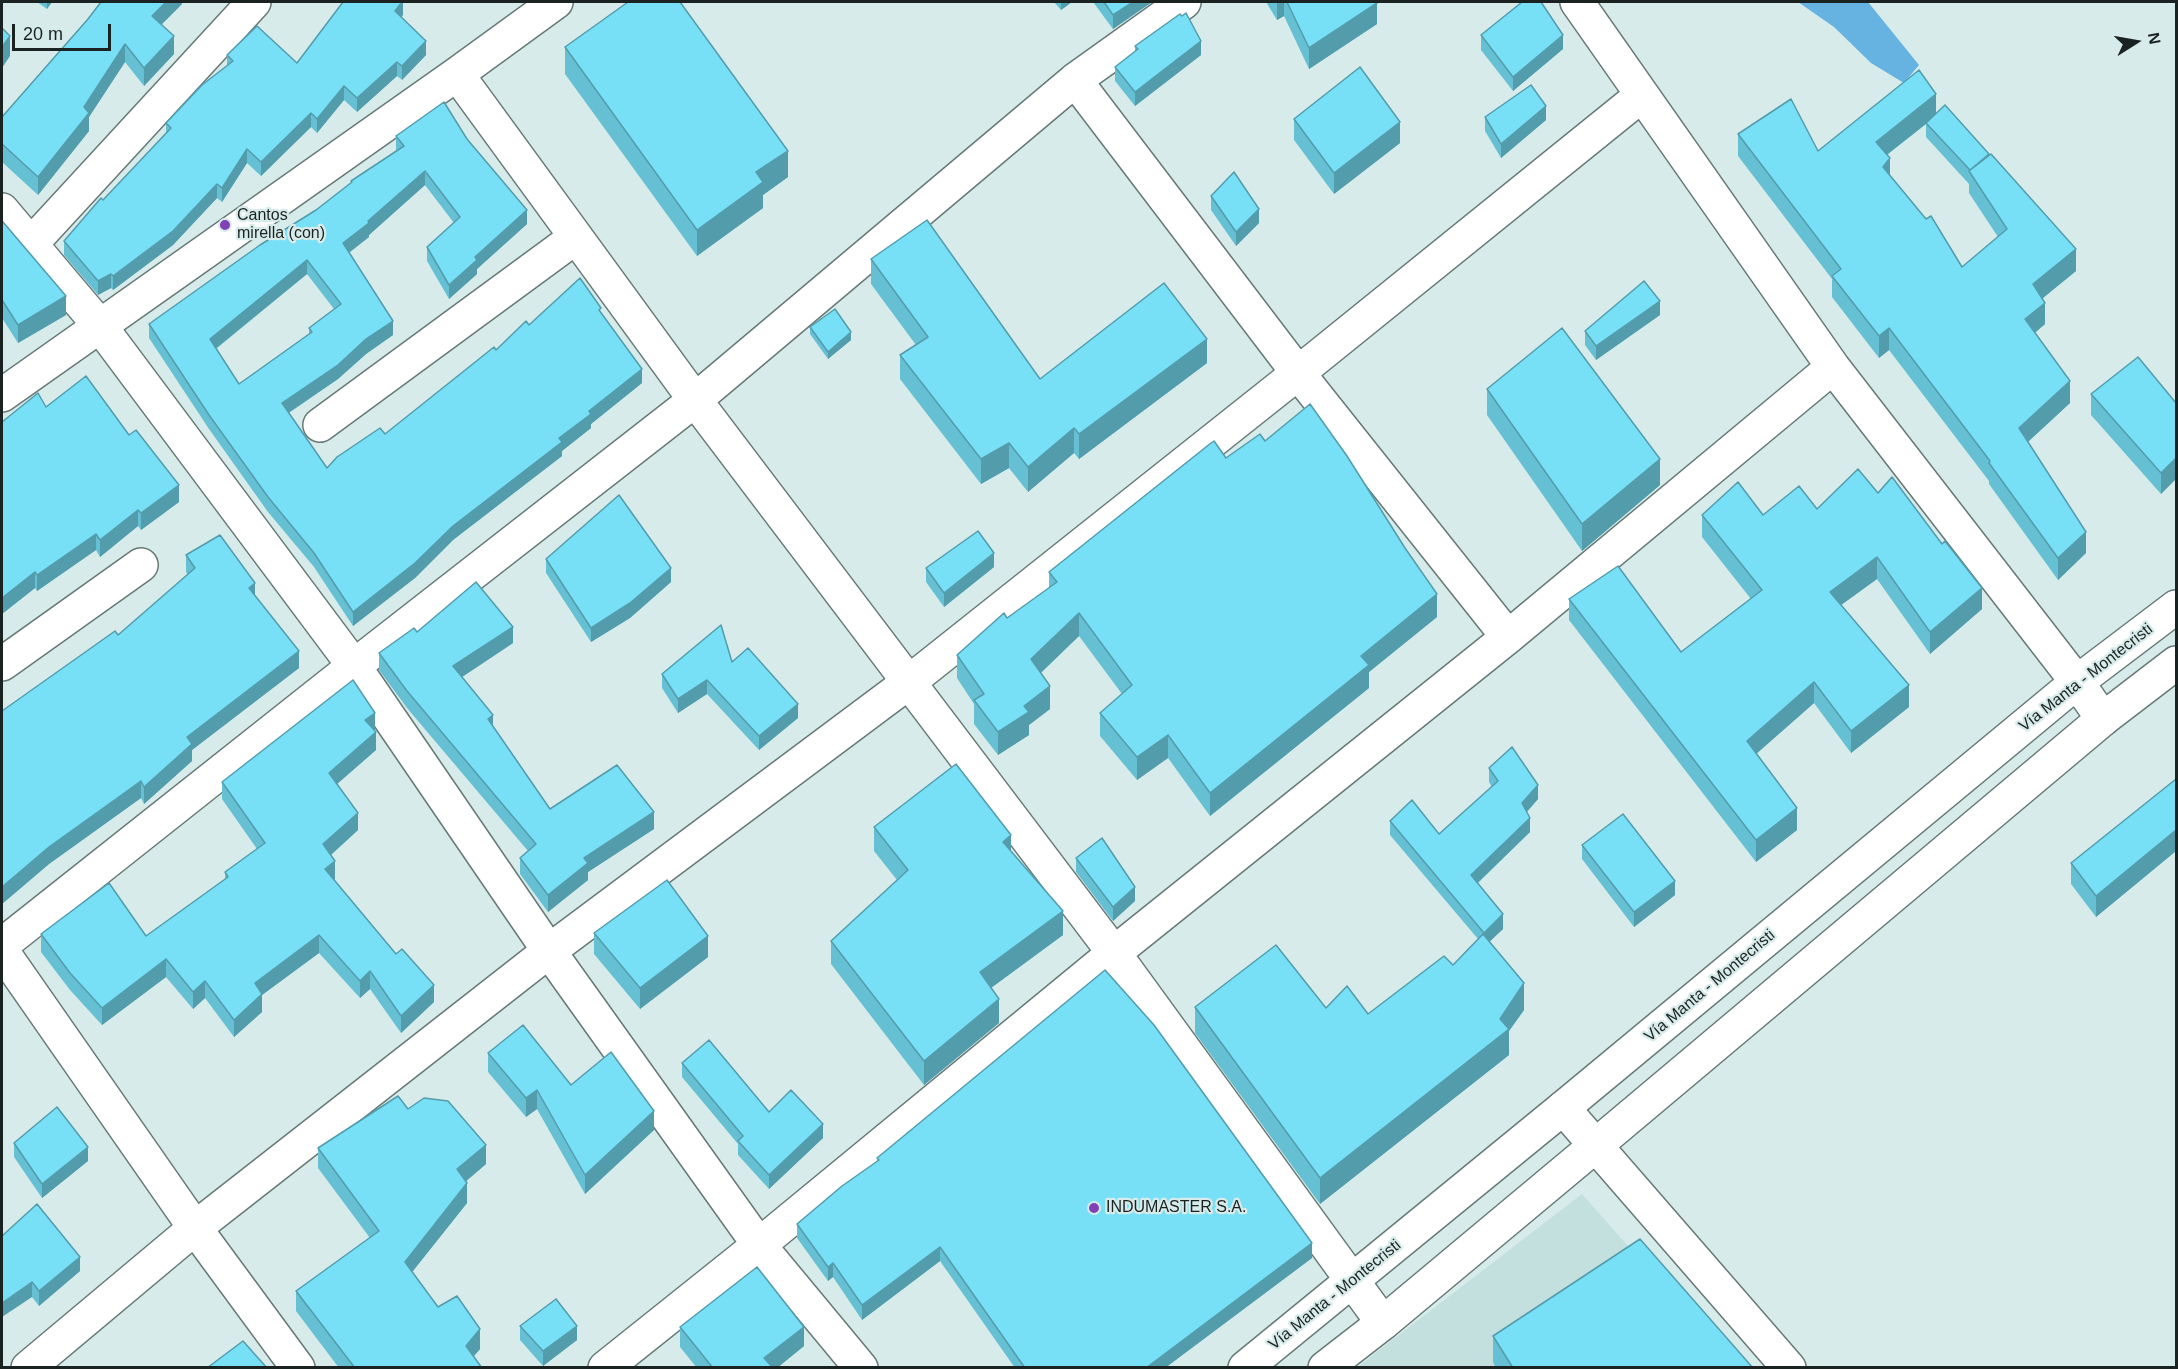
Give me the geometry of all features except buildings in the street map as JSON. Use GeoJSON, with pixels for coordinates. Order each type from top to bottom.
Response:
{"type":"FeatureCollection","features":[{"type":"Feature","properties":{"kind":"street"},"geometry":{"type":"LineString","coordinates":[[31,244],[254,2]]}},
{"type":"Feature","properties":{"kind":"street"},"geometry":{"type":"LineString","coordinates":[[2,394],[556,2]]}},
{"type":"Feature","properties":{"kind":"street"},"geometry":{"type":"LineString","coordinates":[[2,945],[695,400],[1075,80],[1184,2]]}},
{"type":"Feature","properties":{"kind":"street"},"geometry":{"type":"LineString","coordinates":[[1577,2],[1833,367],[2103,719]]}},
{"type":"Feature","properties":{"kind":"street"},"geometry":{"type":"LineString","coordinates":[[457,74],[695,400],[1114,953],[1383,1323]]}},
{"type":"Feature","properties":{"kind":"street"},"geometry":{"type":"LineString","coordinates":[[1075,80],[1298,373],[1508,637]]}},
{"type":"Feature","properties":{"kind":"street"},"geometry":{"type":"LineString","coordinates":[[28,1368],[195,1228],[549,951],[909,682],[1298,373],[1642,95]]}},
{"type":"Feature","properties":{"kind":"street"},"geometry":{"type":"LineString","coordinates":[[2,210],[100,326],[354,666],[549,951],[759,1245],[861,1368]]}},
{"type":"Feature","properties":{"kind":"street"},"geometry":{"type":"LineString","coordinates":[[320,426],[576,237]]}},
{"type":"Feature","properties":{"kind":"street"},"geometry":{"type":"LineString","coordinates":[[605,1368],[759,1245],[1114,953],[1508,637],[1833,367]]}},
{"type":"Feature","properties":{"kind":"street"},"geometry":{"type":"LineString","coordinates":[[2,664],[141,564]]}},
{"type":"Feature","properties":{"kind":"street","name":"Vía Manta - Montecristi"},"geometry":{"type":"LineString","coordinates":[[1245,1368],[1563,1108],[2076,682],[2176,607]]}},
{"type":"Feature","properties":{"kind":"street"},"geometry":{"type":"LineString","coordinates":[[1325,1368],[1383,1323],[2103,719],[2176,663]]}},
{"type":"Feature","properties":{"kind":"street"},"geometry":{"type":"LineString","coordinates":[[2,951],[195,1228],[298,1368]]}},
{"type":"Feature","properties":{"kind":"street"},"geometry":{"type":"LineString","coordinates":[[1563,1108],[1789,1368]]}},
{"type":"Feature","properties":{"kind":"shaded area"},"geometry":{"type":"Polygon","coordinates":[[[1582,1194],[1735,1367],[1356,1368],[1582,1194]]]}},
{"type":"Feature","properties":{"kind":"water"},"geometry":{"type":"Polygon","coordinates":[[[1798,2],[1868,2],[1919,65],[1904,83],[1871,63],[1834,27],[1798,2]]]}},
{"type":"Feature","properties":{"kind":"place","name":"Cantos mirella (con)"},"geometry":{"type":"Point","coordinates":[225,225]}},
{"type":"Feature","properties":{"kind":"place","name":"INDUMASTER S.A."},"geometry":{"type":"Point","coordinates":[1094,1208]}}]}
